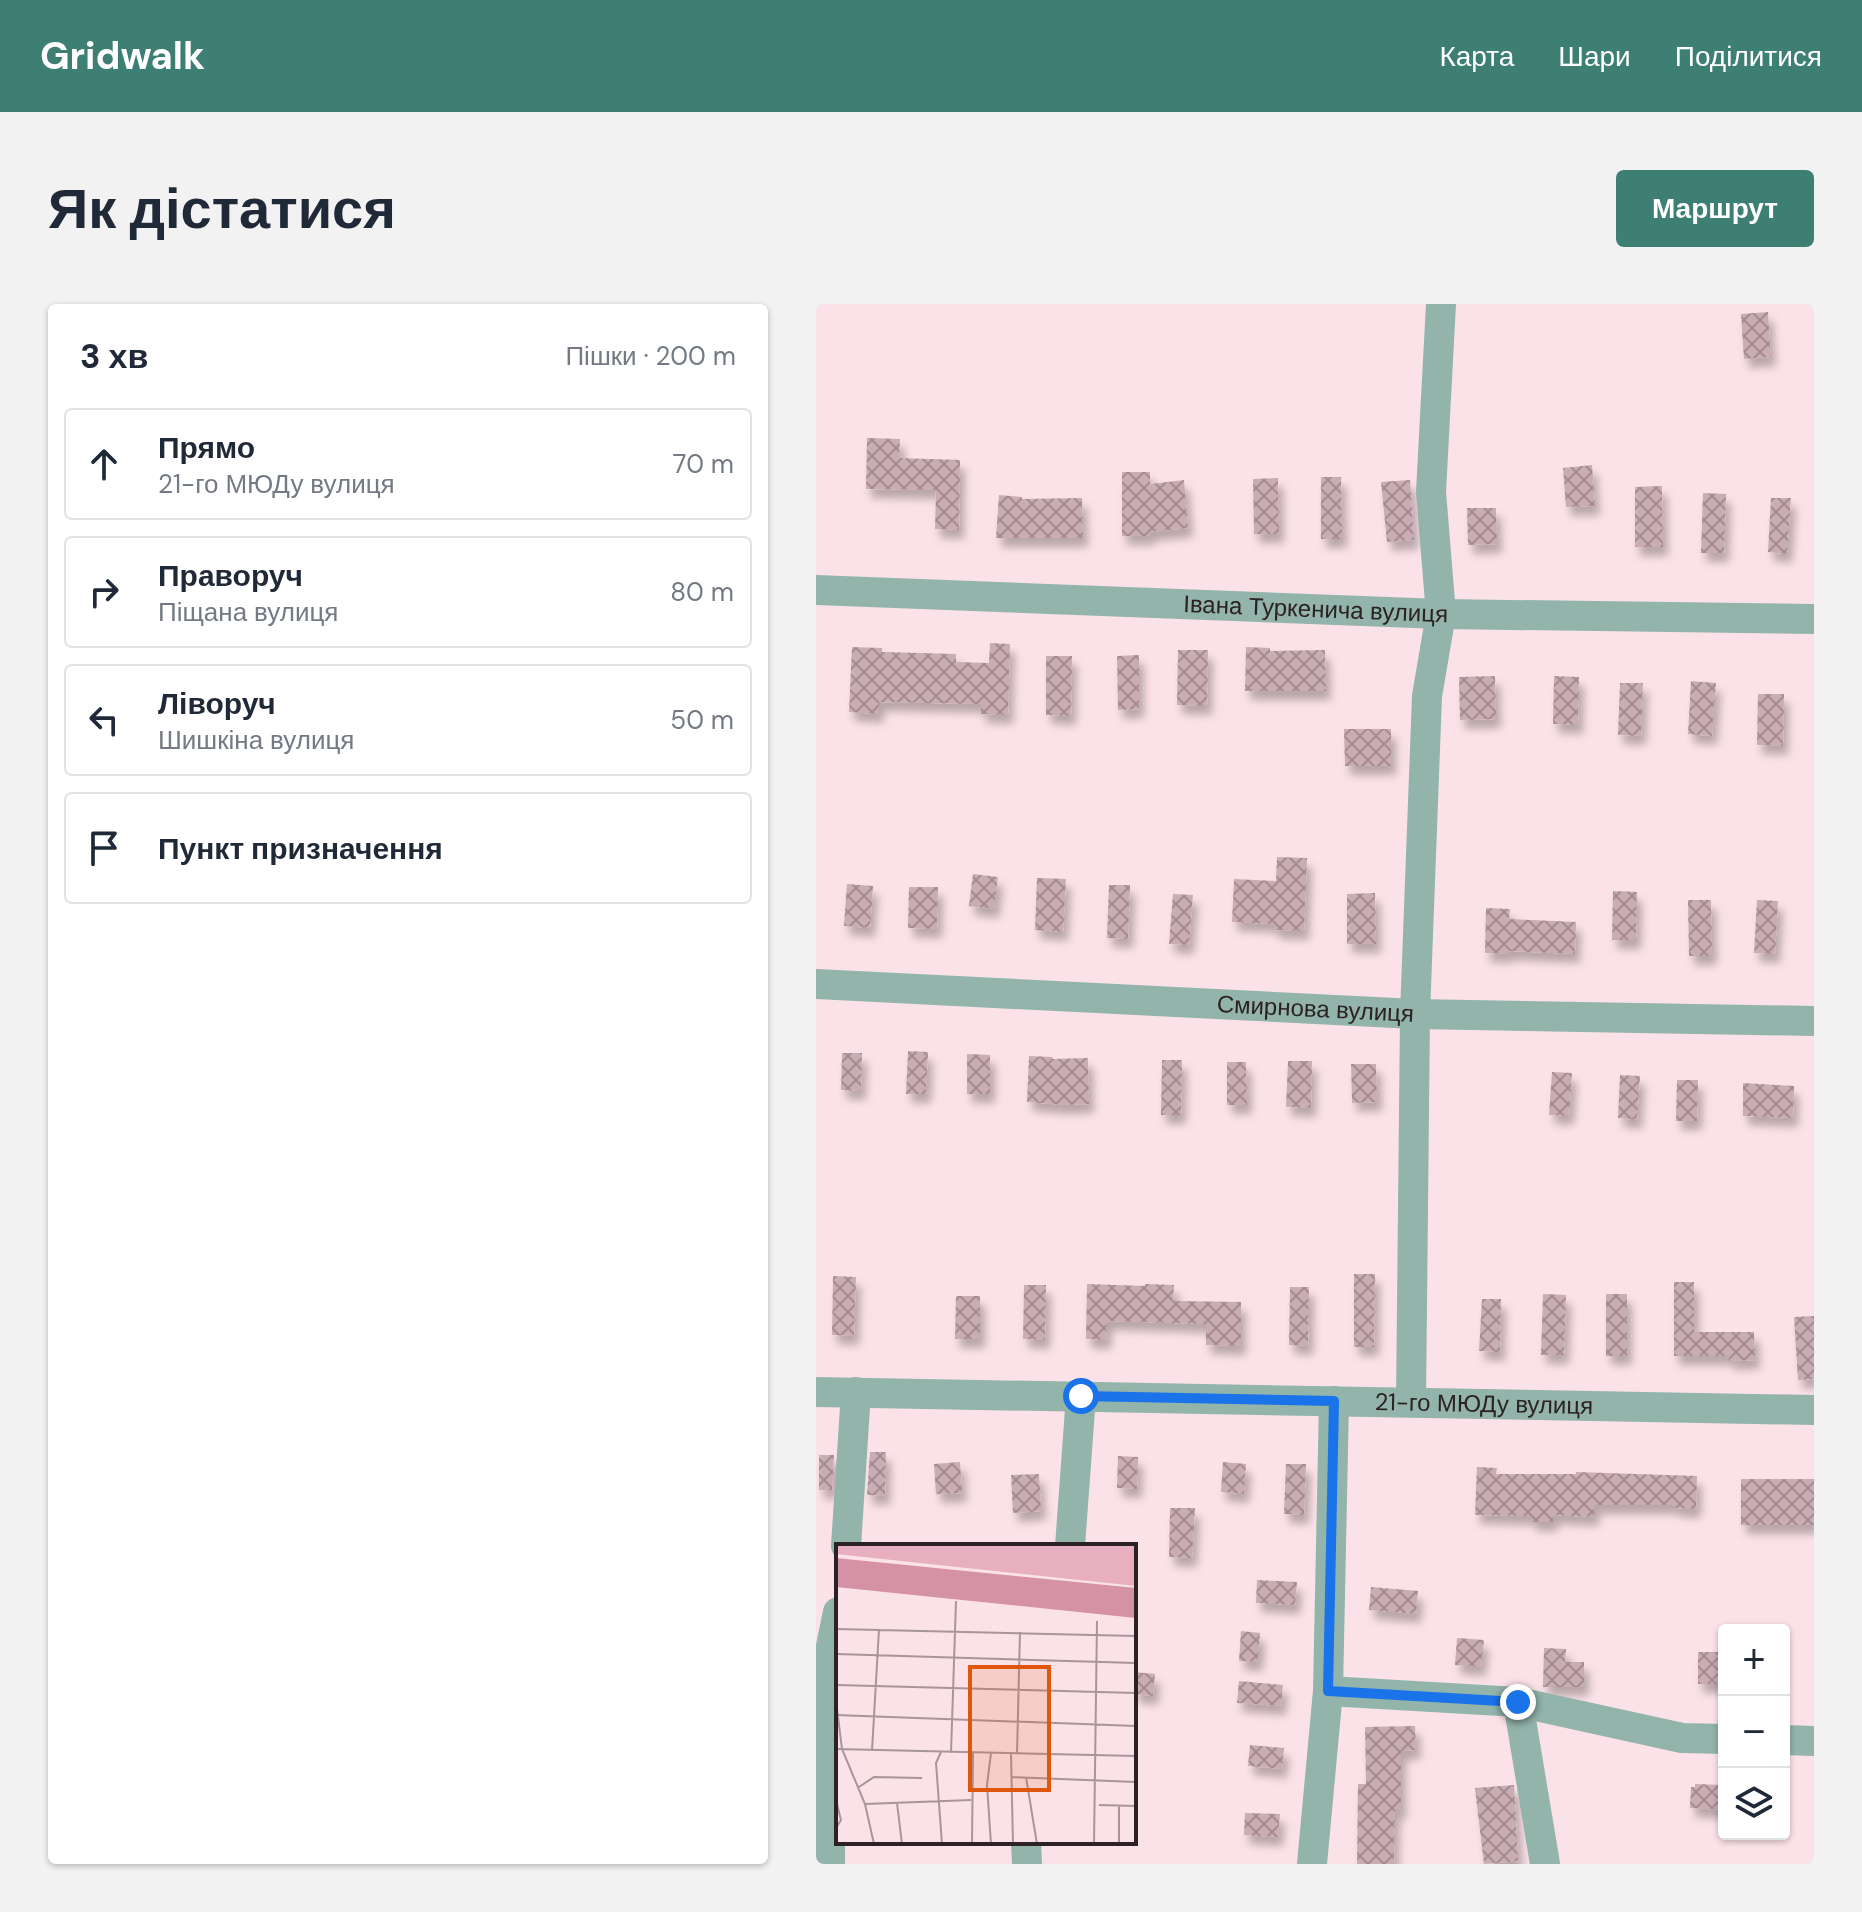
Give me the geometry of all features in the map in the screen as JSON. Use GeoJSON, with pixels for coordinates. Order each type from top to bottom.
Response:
{"type":"FeatureCollection","features":[{"type":"Feature","properties":{"kind":"street"},"geometry":{"type":"LineString","coordinates":[[1411,1402],[1415,1014],[1427,696],[1441,614],[1431,492],[1441,304]]}},
{"type":"Feature","properties":{"kind":"street","name":"Івана Туркенича вулиця"},"geometry":{"type":"LineString","coordinates":[[816,590],[1441,614],[1814,619]]}},
{"type":"Feature","properties":{"kind":"street","name":"Смирнова вулиця"},"geometry":{"type":"LineString","coordinates":[[816,984],[1415,1014],[1814,1021]]}},
{"type":"Feature","properties":{"kind":"street","name":"21-го МЮДу вулиця"},"geometry":{"type":"LineString","coordinates":[[816,1392],[1814,1410]]}},
{"type":"Feature","properties":{"kind":"street"},"geometry":{"type":"LineString","coordinates":[[846,1544],[856,1392]]}},
{"type":"Feature","properties":{"kind":"street"},"geometry":{"type":"LineString","coordinates":[[1070,1544],[1081,1396]]}},
{"type":"Feature","properties":{"kind":"street"},"geometry":{"type":"LineString","coordinates":[[1312,1864],[1328,1691],[1334,1401]]}},
{"type":"Feature","properties":{"kind":"street"},"geometry":{"type":"LineString","coordinates":[[830,1864],[830,1651],[836,1622]]}},
{"type":"Feature","properties":{"kind":"street"},"geometry":{"type":"LineString","coordinates":[[1328,1691],[1518,1702],[1682,1738],[1718,1739]]}},
{"type":"Feature","properties":{"kind":"street"},"geometry":{"type":"LineString","coordinates":[[1518,1702],[1545,1864]]}},
{"type":"Feature","properties":{"kind":"street"},"geometry":{"type":"LineString","coordinates":[[1790,1740],[1814,1741]]}},
{"type":"Feature","properties":{"kind":"street"},"geometry":{"type":"LineString","coordinates":[[1026,1844],[1027,1864]]}},
{"type":"Feature","properties":{"kind":"building"},"geometry":{"type":"Polygon","coordinates":[[[1768,312],[1771,357],[1744,359],[1741,314],[1768,312]]]}},
{"type":"Feature","properties":{"kind":"building"},"geometry":{"type":"Polygon","coordinates":[[[867,438],[900,439],[899,458],[960,460],[959,530],[935,529],[936,490],[866,489],[867,438]]]}},
{"type":"Feature","properties":{"kind":"building"},"geometry":{"type":"Polygon","coordinates":[[[1592,465],[1595,506],[1566,507],[1563,468],[1592,465]]]}},
{"type":"Feature","properties":{"kind":"building"},"geometry":{"type":"Polygon","coordinates":[[[1122,472],[1150,472],[1150,484],[1184,480],[1188,528],[1150,532],[1150,536],[1122,536],[1122,472]]]}},
{"type":"Feature","properties":{"kind":"building"},"geometry":{"type":"Polygon","coordinates":[[[1321,477],[1341,477],[1342,539],[1321,539],[1321,477]]]}},
{"type":"Feature","properties":{"kind":"building"},"geometry":{"type":"Polygon","coordinates":[[[1278,478],[1279,534],[1254,534],[1253,479],[1278,478]]]}},
{"type":"Feature","properties":{"kind":"building"},"geometry":{"type":"Polygon","coordinates":[[[1410,480],[1414,540],[1387,542],[1381,482],[1410,480]]]}},
{"type":"Feature","properties":{"kind":"building"},"geometry":{"type":"Polygon","coordinates":[[[1662,486],[1663,547],[1635,547],[1635,487],[1662,486]]]}},
{"type":"Feature","properties":{"kind":"building"},"geometry":{"type":"Polygon","coordinates":[[[1703,493],[1726,494],[1724,553],[1701,553],[1703,493]]]}},
{"type":"Feature","properties":{"kind":"building"},"geometry":{"type":"Polygon","coordinates":[[[999,495],[1022,499],[1082,498],[1083,538],[996,538],[999,495]]]}},
{"type":"Feature","properties":{"kind":"building"},"geometry":{"type":"Polygon","coordinates":[[[1771,498],[1791,498],[1787,554],[1768,552],[1771,498]]]}},
{"type":"Feature","properties":{"kind":"building"},"geometry":{"type":"Polygon","coordinates":[[[1467,508],[1496,508],[1497,544],[1468,545],[1467,508]]]}},
{"type":"Feature","properties":{"kind":"building"},"geometry":{"type":"Polygon","coordinates":[[[990,643],[1010,644],[1008,715],[981,714],[981,704],[879,702],[879,714],[849,712],[852,647],[882,648],[882,652],[956,654],[956,662],[989,663],[990,643]]]}},
{"type":"Feature","properties":{"kind":"building"},"geometry":{"type":"Polygon","coordinates":[[[1246,647],[1270,648],[1270,651],[1325,650],[1326,691],[1245,691],[1246,647]]]}},
{"type":"Feature","properties":{"kind":"building"},"geometry":{"type":"Polygon","coordinates":[[[1178,650],[1208,650],[1207,706],[1177,705],[1178,650]]]}},
{"type":"Feature","properties":{"kind":"building"},"geometry":{"type":"Polygon","coordinates":[[[1139,655],[1139,709],[1118,710],[1117,656],[1139,655]]]}},
{"type":"Feature","properties":{"kind":"building"},"geometry":{"type":"Polygon","coordinates":[[[1046,656],[1072,656],[1071,716],[1046,715],[1046,656]]]}},
{"type":"Feature","properties":{"kind":"building"},"geometry":{"type":"Polygon","coordinates":[[[1495,676],[1496,719],[1460,720],[1459,677],[1495,676]]]}},
{"type":"Feature","properties":{"kind":"building"},"geometry":{"type":"Polygon","coordinates":[[[1554,676],[1579,677],[1578,725],[1553,724],[1554,676]]]}},
{"type":"Feature","properties":{"kind":"building"},"geometry":{"type":"Polygon","coordinates":[[[1691,681],[1716,683],[1712,736],[1688,734],[1691,681]]]}},
{"type":"Feature","properties":{"kind":"building"},"geometry":{"type":"Polygon","coordinates":[[[1620,683],[1643,683],[1641,736],[1618,735],[1620,683]]]}},
{"type":"Feature","properties":{"kind":"building"},"geometry":{"type":"Polygon","coordinates":[[[1758,694],[1784,694],[1783,746],[1757,745],[1758,694]]]}},
{"type":"Feature","properties":{"kind":"building"},"geometry":{"type":"Polygon","coordinates":[[[1344,729],[1391,729],[1391,766],[1345,766],[1344,729]]]}},
{"type":"Feature","properties":{"kind":"building"},"geometry":{"type":"Polygon","coordinates":[[[1277,857],[1307,858],[1304,931],[1274,930],[1274,924],[1232,922],[1234,879],[1276,881],[1277,857]]]}},
{"type":"Feature","properties":{"kind":"building"},"geometry":{"type":"Polygon","coordinates":[[[973,874],[998,877],[994,909],[969,906],[973,874]]]}},
{"type":"Feature","properties":{"kind":"building"},"geometry":{"type":"Polygon","coordinates":[[[1037,878],[1066,879],[1063,932],[1035,930],[1037,878]]]}},
{"type":"Feature","properties":{"kind":"building"},"geometry":{"type":"Polygon","coordinates":[[[847,884],[873,886],[870,928],[844,926],[847,884]]]}},
{"type":"Feature","properties":{"kind":"building"},"geometry":{"type":"Polygon","coordinates":[[[1109,885],[1130,885],[1128,939],[1107,938],[1109,885]]]}},
{"type":"Feature","properties":{"kind":"building"},"geometry":{"type":"Polygon","coordinates":[[[909,887],[938,887],[937,929],[908,928],[909,887]]]}},
{"type":"Feature","properties":{"kind":"building"},"geometry":{"type":"Polygon","coordinates":[[[1613,891],[1637,892],[1636,940],[1612,940],[1613,891]]]}},
{"type":"Feature","properties":{"kind":"building"},"geometry":{"type":"Polygon","coordinates":[[[1375,893],[1376,944],[1347,944],[1347,894],[1375,893]]]}},
{"type":"Feature","properties":{"kind":"building"},"geometry":{"type":"Polygon","coordinates":[[[1173,894],[1193,895],[1189,945],[1169,944],[1173,894]]]}},
{"type":"Feature","properties":{"kind":"building"},"geometry":{"type":"Polygon","coordinates":[[[1688,900],[1711,900],[1712,956],[1689,956],[1688,900]]]}},
{"type":"Feature","properties":{"kind":"building"},"geometry":{"type":"Polygon","coordinates":[[[1757,900],[1778,901],[1775,954],[1754,953],[1757,900]]]}},
{"type":"Feature","properties":{"kind":"building"},"geometry":{"type":"Polygon","coordinates":[[[1486,908],[1510,909],[1509,919],[1576,922],[1575,954],[1485,953],[1486,908]]]}},
{"type":"Feature","properties":{"kind":"building"},"geometry":{"type":"Polygon","coordinates":[[[908,1051],[928,1052],[926,1094],[906,1094],[908,1051]]]}},
{"type":"Feature","properties":{"kind":"building"},"geometry":{"type":"Polygon","coordinates":[[[842,1053],[862,1053],[861,1091],[841,1090],[842,1053]]]}},
{"type":"Feature","properties":{"kind":"building"},"geometry":{"type":"Polygon","coordinates":[[[967,1054],[990,1055],[990,1094],[967,1094],[967,1054]]]}},
{"type":"Feature","properties":{"kind":"building"},"geometry":{"type":"Polygon","coordinates":[[[1029,1056],[1088,1058],[1089,1104],[1027,1102],[1029,1056]]]}},
{"type":"Feature","properties":{"kind":"building"},"geometry":{"type":"Polygon","coordinates":[[[1162,1060],[1182,1060],[1181,1115],[1161,1115],[1162,1060]]]}},
{"type":"Feature","properties":{"kind":"building"},"geometry":{"type":"Polygon","coordinates":[[[1288,1061],[1312,1061],[1311,1108],[1286,1107],[1288,1061]]]}},
{"type":"Feature","properties":{"kind":"building"},"geometry":{"type":"Polygon","coordinates":[[[1227,1062],[1246,1062],[1247,1105],[1227,1105],[1227,1062]]]}},
{"type":"Feature","properties":{"kind":"building"},"geometry":{"type":"Polygon","coordinates":[[[1351,1064],[1376,1064],[1377,1102],[1352,1103],[1351,1064]]]}},
{"type":"Feature","properties":{"kind":"building"},"geometry":{"type":"Polygon","coordinates":[[[1552,1072],[1572,1073],[1569,1116],[1549,1115],[1552,1072]]]}},
{"type":"Feature","properties":{"kind":"building"},"geometry":{"type":"Polygon","coordinates":[[[1620,1075],[1640,1076],[1637,1120],[1618,1118],[1620,1075]]]}},
{"type":"Feature","properties":{"kind":"building"},"geometry":{"type":"Polygon","coordinates":[[[1677,1080],[1698,1080],[1697,1121],[1676,1121],[1677,1080]]]}},
{"type":"Feature","properties":{"kind":"building"},"geometry":{"type":"Polygon","coordinates":[[[1743,1083],[1794,1086],[1793,1118],[1743,1116],[1743,1083]]]}},
{"type":"Feature","properties":{"kind":"building"},"geometry":{"type":"Polygon","coordinates":[[[1354,1274],[1375,1274],[1374,1347],[1354,1347],[1354,1274]]]}},
{"type":"Feature","properties":{"kind":"building"},"geometry":{"type":"Polygon","coordinates":[[[833,1276],[856,1277],[854,1336],[832,1335],[833,1276]]]}},
{"type":"Feature","properties":{"kind":"building"},"geometry":{"type":"Polygon","coordinates":[[[1674,1282],[1694,1282],[1694,1332],[1754,1332],[1755,1360],[1729,1361],[1729,1356],[1674,1356],[1674,1282]]]}},
{"type":"Feature","properties":{"kind":"building"},"geometry":{"type":"Polygon","coordinates":[[[1087,1284],[1174,1285],[1173,1301],[1241,1302],[1241,1346],[1206,1345],[1206,1324],[1107,1321],[1106,1340],[1086,1339],[1087,1284]]]}},
{"type":"Feature","properties":{"kind":"building"},"geometry":{"type":"Polygon","coordinates":[[[1024,1285],[1046,1285],[1045,1340],[1023,1339],[1024,1285]]]}},
{"type":"Feature","properties":{"kind":"building"},"geometry":{"type":"Polygon","coordinates":[[[1290,1287],[1309,1287],[1308,1346],[1289,1345],[1290,1287]]]}},
{"type":"Feature","properties":{"kind":"building"},"geometry":{"type":"Polygon","coordinates":[[[1543,1294],[1566,1295],[1564,1355],[1541,1355],[1543,1294]]]}},
{"type":"Feature","properties":{"kind":"building"},"geometry":{"type":"Polygon","coordinates":[[[1606,1294],[1627,1294],[1627,1356],[1606,1356],[1606,1294]]]}},
{"type":"Feature","properties":{"kind":"building"},"geometry":{"type":"Polygon","coordinates":[[[956,1296],[980,1296],[980,1339],[955,1339],[956,1296]]]}},
{"type":"Feature","properties":{"kind":"building"},"geometry":{"type":"Polygon","coordinates":[[[1482,1299],[1501,1299],[1500,1352],[1479,1351],[1482,1299]]]}},
{"type":"Feature","properties":{"kind":"building"},"geometry":{"type":"Polygon","coordinates":[[[1814,1316],[1814,1379],[1798,1380],[1794,1317],[1814,1316]]]}},
{"type":"Feature","properties":{"kind":"building"},"geometry":{"type":"Polygon","coordinates":[[[870,1452],[886,1452],[885,1496],[867,1495],[870,1452]]]}},
{"type":"Feature","properties":{"kind":"building"},"geometry":{"type":"Polygon","coordinates":[[[819,1455],[834,1455],[832,1490],[819,1490],[819,1455]]]}},
{"type":"Feature","properties":{"kind":"building"},"geometry":{"type":"Polygon","coordinates":[[[1118,1456],[1138,1457],[1137,1489],[1117,1488],[1118,1456]]]}},
{"type":"Feature","properties":{"kind":"building"},"geometry":{"type":"Polygon","coordinates":[[[960,1462],[962,1493],[936,1494],[934,1464],[960,1462]]]}},
{"type":"Feature","properties":{"kind":"building"},"geometry":{"type":"Polygon","coordinates":[[[1223,1462],[1246,1464],[1244,1494],[1221,1492],[1223,1462]]]}},
{"type":"Feature","properties":{"kind":"building"},"geometry":{"type":"Polygon","coordinates":[[[1286,1464],[1306,1464],[1304,1515],[1284,1514],[1286,1464]]]}},
{"type":"Feature","properties":{"kind":"building"},"geometry":{"type":"Polygon","coordinates":[[[1477,1467],[1497,1468],[1496,1474],[1576,1472],[1697,1476],[1696,1509],[1675,1508],[1675,1505],[1594,1505],[1594,1517],[1553,1515],[1553,1522],[1531,1522],[1531,1516],[1475,1515],[1477,1467]]]}},
{"type":"Feature","properties":{"kind":"building"},"geometry":{"type":"Polygon","coordinates":[[[1039,1474],[1041,1511],[1013,1513],[1011,1475],[1039,1474]]]}},
{"type":"Feature","properties":{"kind":"building"},"geometry":{"type":"Polygon","coordinates":[[[1741,1479],[1814,1479],[1814,1525],[1741,1525],[1741,1479]]]}},
{"type":"Feature","properties":{"kind":"building"},"geometry":{"type":"Polygon","coordinates":[[[1170,1508],[1195,1508],[1192,1558],[1169,1557],[1170,1508]]]}},
{"type":"Feature","properties":{"kind":"building"},"geometry":{"type":"Polygon","coordinates":[[[1257,1580],[1297,1582],[1295,1605],[1256,1603],[1257,1580]]]}},
{"type":"Feature","properties":{"kind":"building"},"geometry":{"type":"Polygon","coordinates":[[[1371,1587],[1418,1591],[1416,1614],[1369,1610],[1371,1587]]]}},
{"type":"Feature","properties":{"kind":"building"},"geometry":{"type":"Polygon","coordinates":[[[1241,1631],[1260,1633],[1258,1662],[1239,1661],[1241,1631]]]}},
{"type":"Feature","properties":{"kind":"building"},"geometry":{"type":"Polygon","coordinates":[[[1457,1638],[1484,1640],[1481,1667],[1455,1665],[1457,1638]]]}},
{"type":"Feature","properties":{"kind":"building"},"geometry":{"type":"Polygon","coordinates":[[[1544,1648],[1566,1649],[1565,1662],[1584,1662],[1584,1687],[1543,1687],[1544,1648]]]}},
{"type":"Feature","properties":{"kind":"building"},"geometry":{"type":"Polygon","coordinates":[[[1698,1652],[1718,1652],[1718,1684],[1698,1684],[1698,1652]]]}},
{"type":"Feature","properties":{"kind":"building"},"geometry":{"type":"Polygon","coordinates":[[[1136,1672],[1155,1674],[1153,1696],[1136,1694],[1136,1672]]]}},
{"type":"Feature","properties":{"kind":"building"},"geometry":{"type":"Polygon","coordinates":[[[1239,1681],[1283,1685],[1281,1706],[1237,1703],[1239,1681]]]}},
{"type":"Feature","properties":{"kind":"building"},"geometry":{"type":"Polygon","coordinates":[[[1415,1726],[1416,1750],[1401,1751],[1401,1810],[1395,1810],[1394,1864],[1357,1864],[1358,1784],[1366,1784],[1365,1727],[1415,1726]]]}},
{"type":"Feature","properties":{"kind":"building"},"geometry":{"type":"Polygon","coordinates":[[[1250,1745],[1284,1748],[1282,1769],[1248,1766],[1250,1745]]]}},
{"type":"Feature","properties":{"kind":"building"},"geometry":{"type":"Polygon","coordinates":[[[1695,1784],[1718,1785],[1718,1810],[1690,1808],[1691,1787],[1695,1784]]]}},
{"type":"Feature","properties":{"kind":"building"},"geometry":{"type":"Polygon","coordinates":[[[1514,1785],[1518,1861],[1484,1864],[1475,1788],[1514,1785]]]}},
{"type":"Feature","properties":{"kind":"building"},"geometry":{"type":"Polygon","coordinates":[[[1245,1813],[1280,1814],[1278,1837],[1244,1835],[1245,1813]]]}},
{"type":"Feature","properties":{"kind":"route"},"geometry":{"type":"LineString","coordinates":[[1081,1396],[1334,1401],[1328,1691],[1518,1702]]}}]}
